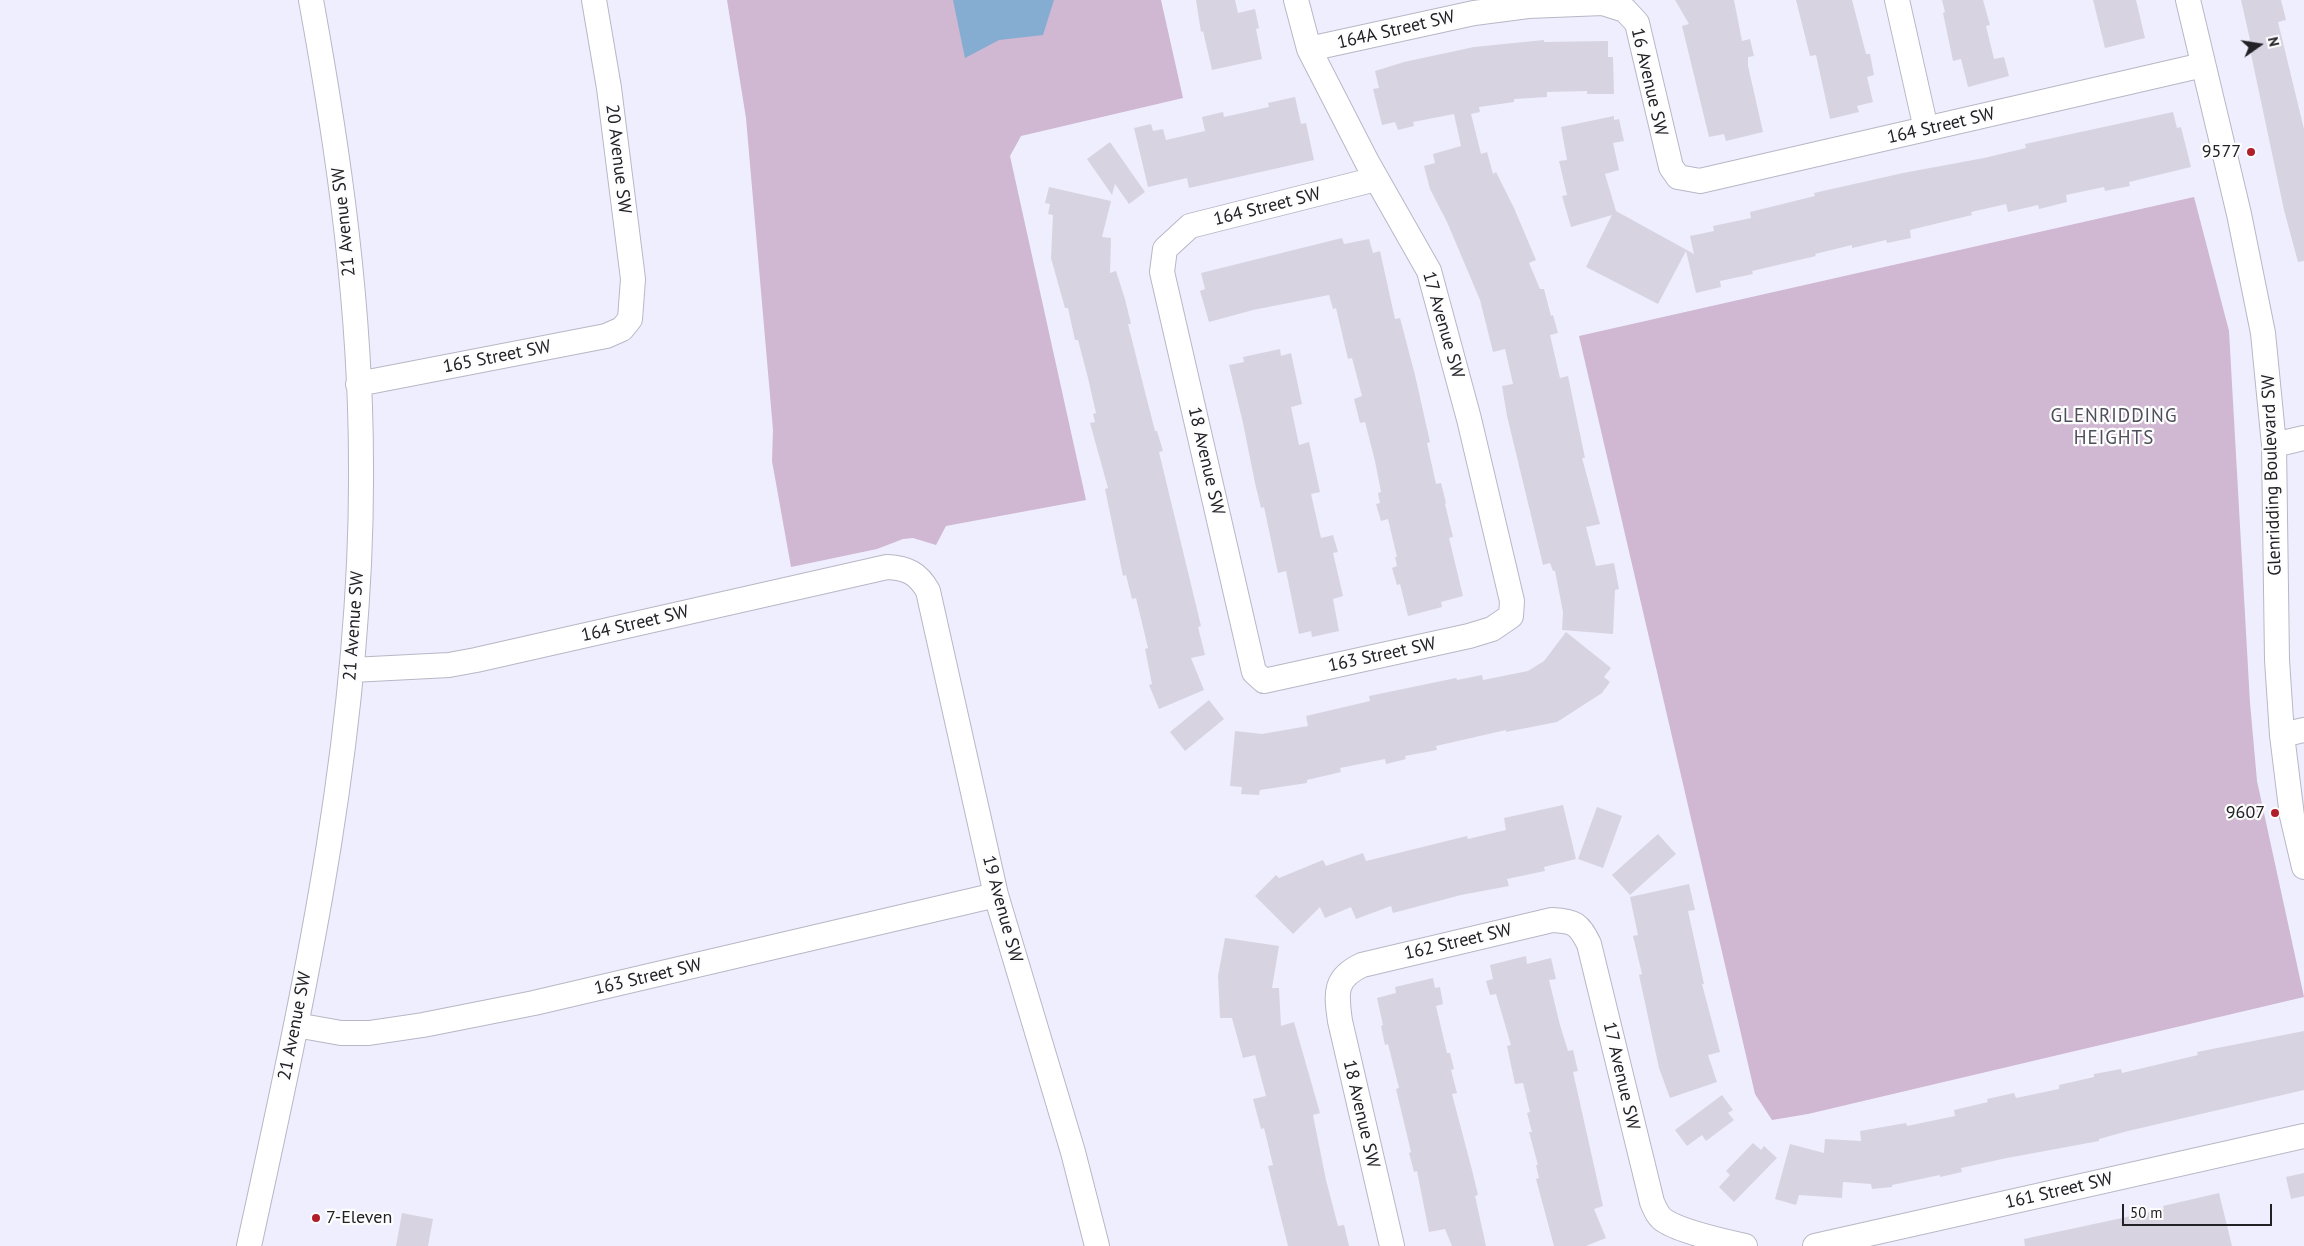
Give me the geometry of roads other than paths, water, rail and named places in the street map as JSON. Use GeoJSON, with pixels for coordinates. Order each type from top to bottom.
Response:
{"type":"FeatureCollection","features":[{"type":"Feature","properties":{"kind":"street","name":"21 Avenue SW"},"geometry":{"type":"LineString","coordinates":[[249,1246],[296,1025],[327,864],[339,784],[352,670],[361,465],[358,384],[348,243],[326,81],[311,0]]}},
{"type":"Feature","properties":{"kind":"street","name":"20 Avenue SW"},"geometry":{"type":"LineString","coordinates":[[594,0],[609,88],[633,280],[630,318]]}},
{"type":"Feature","properties":{"kind":"street","name":"17 Avenue SW"},"geometry":{"type":"LineString","coordinates":[[1296,0],[1309,50],[1376,179],[1429,271],[1470,419],[1512,602],[1510,616]]}},
{"type":"Feature","properties":{"kind":"street"},"geometry":{"type":"LineString","coordinates":[[1897,0],[1926,129]]}},
{"type":"Feature","properties":{"kind":"street","name":"Glenridding Boulevard SW"},"geometry":{"type":"LineString","coordinates":[[2188,0],[2257,297],[2268,369],[2274,445],[2277,660],[2293,733],[2292,816],[2304,867]]}},
{"type":"Feature","properties":{"kind":"street","name":"164A Street SW"},"geometry":{"type":"LineString","coordinates":[[1309,50],[1474,13],[1528,6],[1603,3]]}},
{"type":"Feature","properties":{"kind":"street","name":"16 Avenue SW"},"geometry":{"type":"LineString","coordinates":[[1603,3],[1625,10],[1638,23],[1666,154],[1670,167],[1678,177]]}},
{"type":"Feature","properties":{"kind":"street","name":"164 Street SW"},"geometry":{"type":"LineString","coordinates":[[1678,177],[1700,181],[1712,179],[2203,65]]}},
{"type":"Feature","properties":{"kind":"street","name":"164 Street SW"},"geometry":{"type":"LineString","coordinates":[[1165,249],[1190,226],[1376,179]]}},
{"type":"Feature","properties":{"kind":"street","name":"18 Avenue SW"},"geometry":{"type":"LineString","coordinates":[[1165,249],[1162,272],[1254,672]]}},
{"type":"Feature","properties":{"kind":"street","name":"165 Street SW"},"geometry":{"type":"LineString","coordinates":[[358,384],[606,336],[622,329],[630,318]]}},
{"type":"Feature","properties":{"kind":"street"},"geometry":{"type":"LineString","coordinates":[[2274,445],[2304,438]]}},
{"type":"Feature","properties":{"kind":"street","name":"164 Street SW"},"geometry":{"type":"LineString","coordinates":[[352,670],[420,667],[476,660],[887,567],[902,567],[914,572]]}},
{"type":"Feature","properties":{"kind":"street","name":"19 Avenue SW"},"geometry":{"type":"LineString","coordinates":[[914,572],[928,592],[996,895],[1073,1152],[1097,1246]]}},
{"type":"Feature","properties":{"kind":"street","name":"163 Street SW"},"geometry":{"type":"LineString","coordinates":[[1254,672],[1264,681],[1469,636],[1492,629],[1510,616]]}},
{"type":"Feature","properties":{"kind":"street","name":"163 Street SW"},"geometry":{"type":"LineString","coordinates":[[296,1025],[341,1033],[369,1033],[423,1025],[534,1004],[996,895]]}},
{"type":"Feature","properties":{"kind":"street","name":"162 Street SW"},"geometry":{"type":"LineString","coordinates":[[1340,982],[1348,972],[1362,965],[1552,920],[1571,921],[1581,929]]}},
{"type":"Feature","properties":{"kind":"street","name":"17 Avenue SW"},"geometry":{"type":"LineString","coordinates":[[1581,929],[1589,944],[1595,964],[1652,1202],[1658,1214],[1665,1221],[1745,1246]]}},
{"type":"Feature","properties":{"kind":"street","name":"18 Avenue SW"},"geometry":{"type":"LineString","coordinates":[[1340,982],[1337,998],[1340,1021],[1392,1246]]}},
{"type":"Feature","properties":{"kind":"street","name":"161 Street SW"},"geometry":{"type":"LineString","coordinates":[[1815,1246],[2304,1136]]}},
{"type":"Feature","properties":{"kind":"water"},"geometry":{"type":"Polygon","coordinates":[[[953,0],[1054,0],[1043,35],[999,40],[965,58],[953,0]]]}},
{"type":"Feature","properties":{"kind":"place","name":"9577"},"geometry":{"type":"Point","coordinates":[2251,152]}},
{"type":"Feature","properties":{"kind":"place","name":"9607"},"geometry":{"type":"Point","coordinates":[2275,813]}},
{"type":"Feature","properties":{"kind":"place","name":"7-Eleven"},"geometry":{"type":"Point","coordinates":[316,1218]}},
{"type":"Feature","properties":{"kind":"district","name":"GLENRIDDING HEIGHTS"},"geometry":{"type":"Point","coordinates":[2114,428]}}]}
